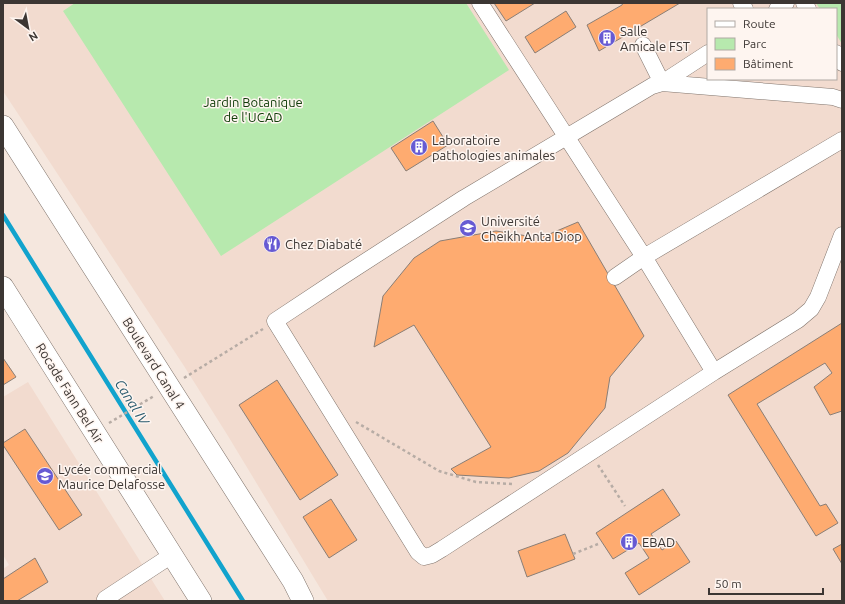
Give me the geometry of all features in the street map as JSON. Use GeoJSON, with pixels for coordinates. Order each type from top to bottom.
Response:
{"type":"FeatureCollection","features":[{"type":"Feature","properties":{"kind":"main road","name":"Boulevard Canal 4"},"geometry":{"type":"LineString","coordinates":[[3,126],[293,581],[303,601]]}},
{"type":"Feature","properties":{"kind":"main road","name":"Rocade Fann Bel Air"},"geometry":{"type":"LineString","coordinates":[[3,287],[201,601]]}},
{"type":"Feature","properties":{"kind":"street"},"geometry":{"type":"LineString","coordinates":[[480,3],[644,257],[714,372]]}},
{"type":"Feature","properties":{"kind":"street"},"geometry":{"type":"LineString","coordinates":[[643,45],[662,83]]}},
{"type":"Feature","properties":{"kind":"street"},"geometry":{"type":"LineString","coordinates":[[707,54],[662,83],[638,93],[530,160],[464,198],[343,276],[276,322],[418,552],[424,557],[432,555],[442,549],[714,372],[798,320],[811,309],[818,297],[842,235]]}},
{"type":"Feature","properties":{"kind":"street"},"geometry":{"type":"LineString","coordinates":[[662,83],[833,97],[842,100]]}},
{"type":"Feature","properties":{"kind":"street"},"geometry":{"type":"LineString","coordinates":[[615,277],[644,257],[842,140]]}},
{"type":"Feature","properties":{"kind":"street"},"geometry":{"type":"LineString","coordinates":[[105,599],[172,555]]}},
{"type":"Feature","properties":{"kind":"path"},"geometry":{"type":"LineString","coordinates":[[119,417],[276,322]]}},
{"type":"Feature","properties":{"kind":"path"},"geometry":{"type":"LineString","coordinates":[[352,419],[440,471],[476,482],[508,485],[516,484]]}},
{"type":"Feature","properties":{"kind":"path"},"geometry":{"type":"LineString","coordinates":[[590,453],[625,506]]}},
{"type":"Feature","properties":{"kind":"path"},"geometry":{"type":"LineString","coordinates":[[573,554],[598,544]]}},
{"type":"Feature","properties":{"kind":"shaded area","name":"Université Cheikh Anta Diop"},"geometry":{"type":"Polygon","coordinates":[[[3,3],[842,3],[842,601],[328,601],[184,366],[3,91],[3,3]]]}},
{"type":"Feature","properties":{"kind":"shaded area","name":"Lycée commercial Maurice Delafosse"},"geometry":{"type":"Polygon","coordinates":[[[28,382],[165,601],[3,601],[3,569],[9,565],[3,555],[3,397],[28,382]]]}},
{"type":"Feature","properties":{"kind":"green space","name":"Jardin Botanique de l'UCAD"},"geometry":{"type":"Polygon","coordinates":[[[75,3],[466,3],[509,70],[221,256],[63,11],[75,3]]]}},
{"type":"Feature","properties":{"kind":"green space"},"geometry":{"type":"Polygon","coordinates":[[[816,3],[842,3],[842,44],[837,36],[837,8],[819,8],[816,3]]]}},
{"type":"Feature","properties":{"kind":"building"},"geometry":{"type":"Polygon","coordinates":[[[494,3],[535,3],[506,21],[494,3]]]}},
{"type":"Feature","properties":{"kind":"building","name":"Salle Amicale FST"},"geometry":{"type":"Polygon","coordinates":[[[623,3],[680,3],[599,51],[587,25],[623,3]]]}},
{"type":"Feature","properties":{"kind":"building"},"geometry":{"type":"Polygon","coordinates":[[[566,11],[576,27],[535,53],[525,37],[566,11]]]}},
{"type":"Feature","properties":{"kind":"building","name":"Laboratoire pathologies animales"},"geometry":{"type":"Polygon","coordinates":[[[433,121],[448,145],[406,171],[391,148],[433,121]]]}},
{"type":"Feature","properties":{"kind":"building"},"geometry":{"type":"Polygon","coordinates":[[[578,222],[644,336],[610,377],[605,408],[568,453],[539,471],[509,478],[457,475],[451,469],[491,447],[414,325],[374,347],[383,296],[414,258],[440,241],[496,231],[540,238],[578,222]]]}},
{"type":"Feature","properties":{"kind":"building"},"geometry":{"type":"Polygon","coordinates":[[[842,323],[842,411],[830,415],[814,387],[832,373],[825,363],[757,404],[820,506],[826,504],[838,523],[816,536],[728,395],[842,323]]]}},
{"type":"Feature","properties":{"kind":"building"},"geometry":{"type":"Polygon","coordinates":[[[3,358],[16,377],[3,385],[3,358]]]}},
{"type":"Feature","properties":{"kind":"building"},"geometry":{"type":"Polygon","coordinates":[[[277,380],[338,475],[300,500],[239,405],[277,380]]]}},
{"type":"Feature","properties":{"kind":"building"},"geometry":{"type":"Polygon","coordinates":[[[25,429],[82,515],[59,530],[3,445],[3,443],[25,429]]]}},
{"type":"Feature","properties":{"kind":"building","name":"EBAD"},"geometry":{"type":"Polygon","coordinates":[[[663,489],[680,515],[651,534],[662,550],[676,541],[690,562],[639,595],[625,573],[649,558],[639,543],[613,559],[596,533],[663,489]]]}},
{"type":"Feature","properties":{"kind":"building"},"geometry":{"type":"Polygon","coordinates":[[[331,499],[357,540],[329,558],[303,517],[331,499]]]}},
{"type":"Feature","properties":{"kind":"building"},"geometry":{"type":"Polygon","coordinates":[[[565,534],[575,559],[527,577],[518,551],[565,534]]]}},
{"type":"Feature","properties":{"kind":"building"},"geometry":{"type":"Polygon","coordinates":[[[842,544],[842,564],[833,549],[842,544]]]}},
{"type":"Feature","properties":{"kind":"building"},"geometry":{"type":"Polygon","coordinates":[[[35,558],[48,582],[17,601],[3,601],[3,579],[35,558]]]}},
{"type":"Feature","properties":{"kind":"waterway","name":"Canal IV"},"geometry":{"type":"LineString","coordinates":[[3,215],[243,601]]}},
{"type":"Feature","properties":{"kind":"place","name":"Salle Amicale FST"},"geometry":{"type":"Point","coordinates":[607,38]}},
{"type":"Feature","properties":{"kind":"place","name":"Laboratoire pathologies animales"},"geometry":{"type":"Point","coordinates":[419,147]}},
{"type":"Feature","properties":{"kind":"place","name":"Université Cheikh Anta Diop"},"geometry":{"type":"Point","coordinates":[468,228]}},
{"type":"Feature","properties":{"kind":"place","name":"Chez Diabaté"},"geometry":{"type":"Point","coordinates":[272,244]}},
{"type":"Feature","properties":{"kind":"place","name":"Lycée commercial Maurice Delafosse"},"geometry":{"type":"Point","coordinates":[45,476]}},
{"type":"Feature","properties":{"kind":"place","name":"EBAD"},"geometry":{"type":"Point","coordinates":[629,542]}}]}
